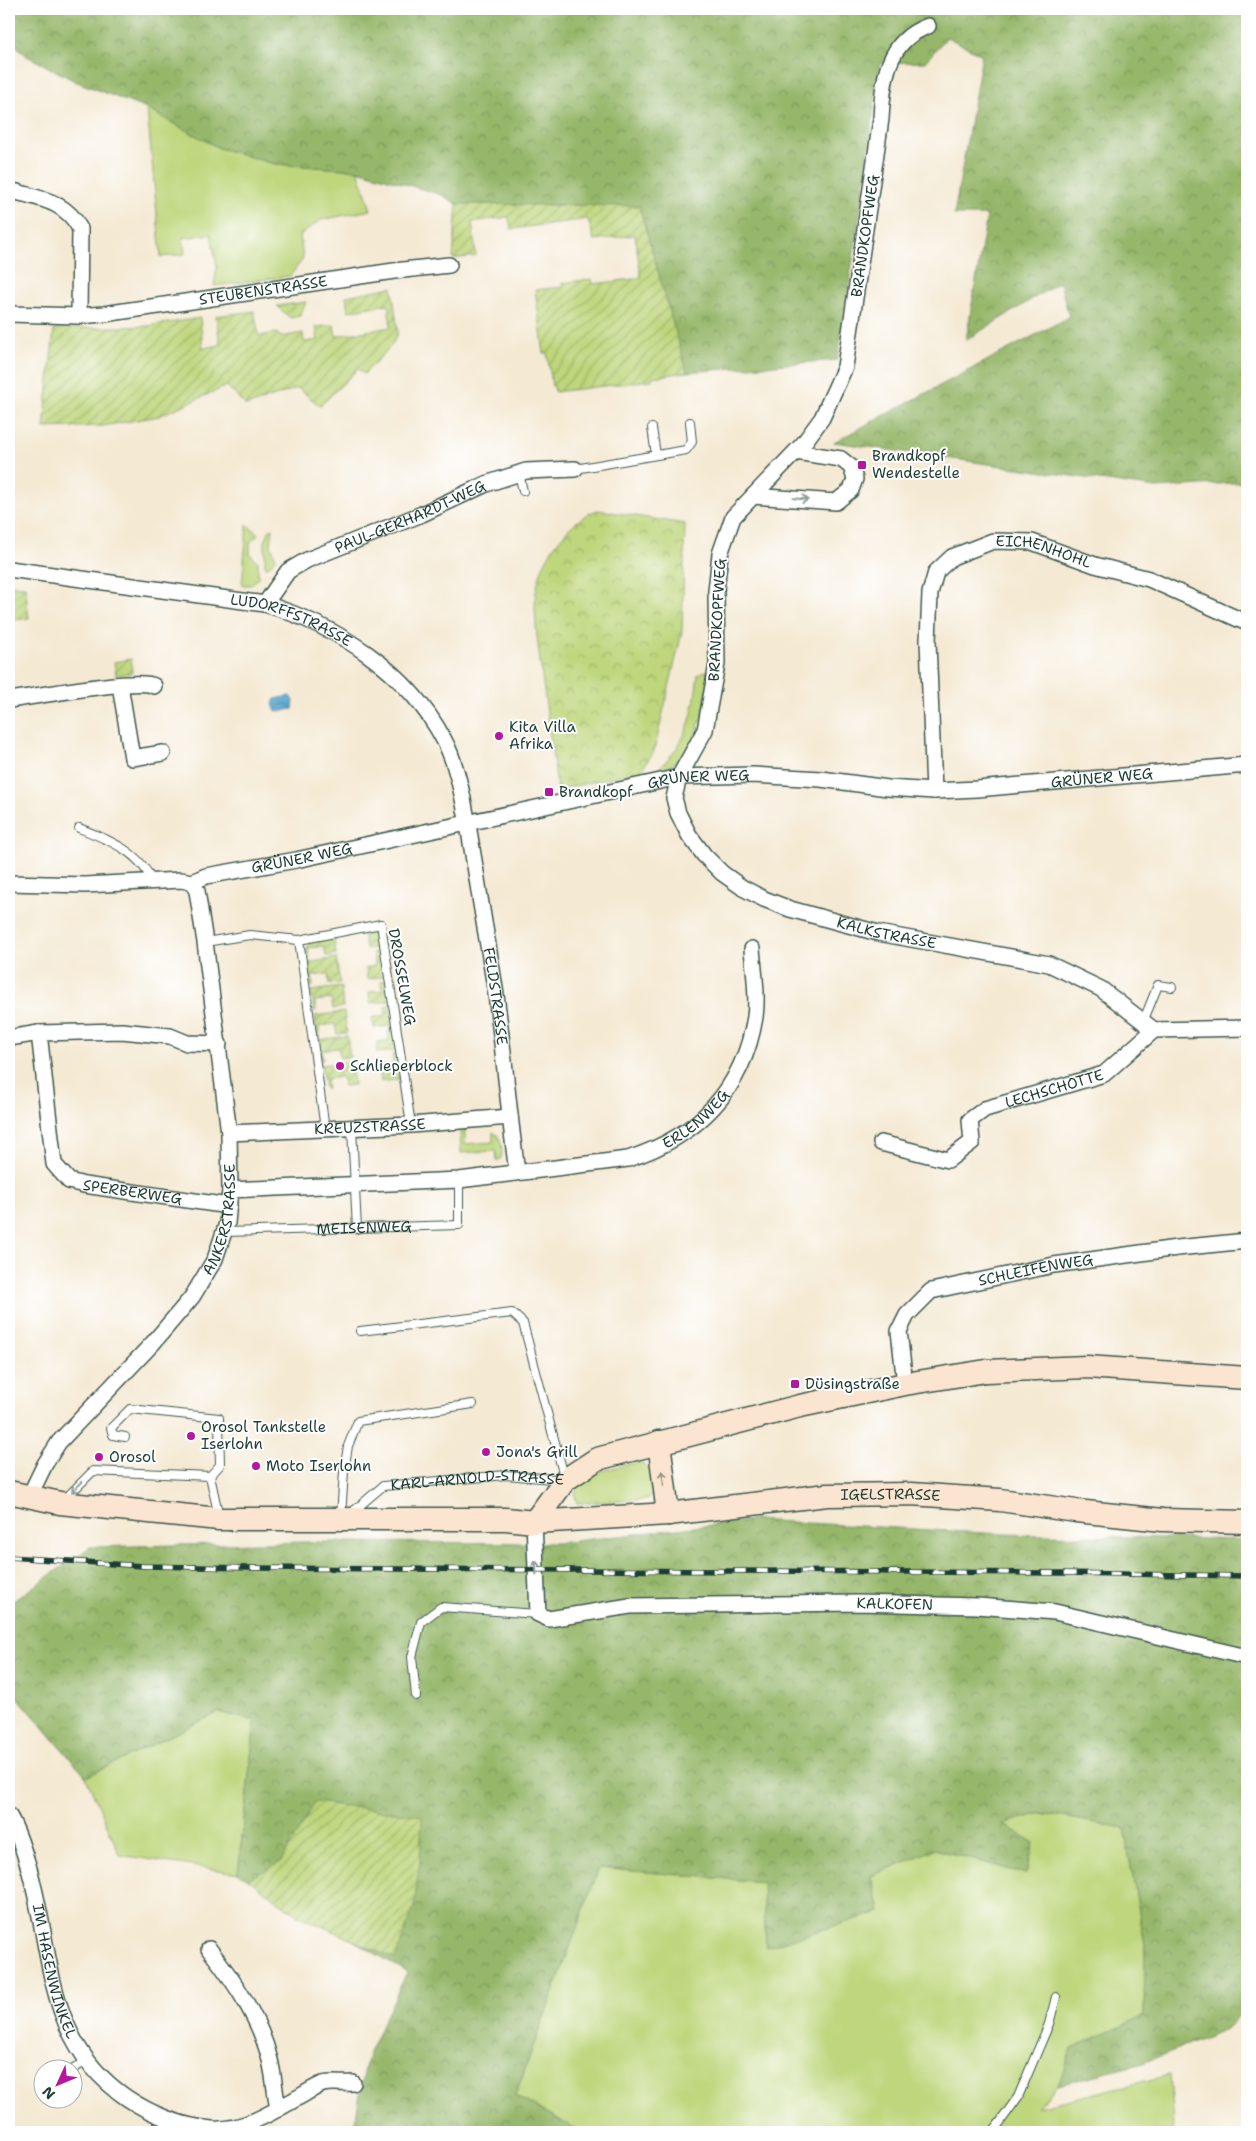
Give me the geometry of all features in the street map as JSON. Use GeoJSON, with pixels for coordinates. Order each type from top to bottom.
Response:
{"type":"FeatureCollection","features":[{"type":"Feature","properties":{"kind":"main road"},"geometry":{"type":"LineString","coordinates":[[19,1494],[60,1503],[219,1519],[506,1520],[534,1522],[565,1480],[597,1459],[800,1406],[905,1384],[986,1371],[1079,1367],[1247,1378]]}},
{"type":"Feature","properties":{"kind":"main road"},"geometry":{"type":"LineString","coordinates":[[659,1442],[668,1514]]}},
{"type":"Feature","properties":{"kind":"main road","name":"IGELSTRASSE"},"geometry":{"type":"LineString","coordinates":[[534,1522],[668,1514],[828,1495],[911,1494],[1000,1500],[1076,1511],[1164,1520],[1247,1522]]}},
{"type":"Feature","properties":{"kind":"street","name":"BRANDKOPFWEG"},"geometry":{"type":"LineString","coordinates":[[679,777],[706,730],[717,664],[716,592],[720,554],[732,517],[796,452],[822,418],[845,367],[881,119],[883,84],[890,63],[898,48],[914,31],[928,26]]}},
{"type":"Feature","properties":{"kind":"street"},"geometry":{"type":"LineString","coordinates":[[9,190],[52,203],[66,209],[74,217],[80,229],[79,316]]}},
{"type":"Feature","properties":{"kind":"street","name":"STEUBENSTRASSE"},"geometry":{"type":"LineString","coordinates":[[9,314],[79,316],[167,306],[394,270],[449,265]]}},
{"type":"Feature","properties":{"kind":"street"},"geometry":{"type":"LineString","coordinates":[[752,496],[836,502],[851,490],[855,479],[851,467],[841,459],[796,452]]}},
{"type":"Feature","properties":{"kind":"street","name":"PAUL-GERHARDT-WEG"},"geometry":{"type":"LineString","coordinates":[[265,604],[288,571],[307,560],[422,514],[486,484],[526,471],[575,469]]}},
{"type":"Feature","properties":{"kind":"street","name":"EICHENHOHL"},"geometry":{"type":"LineString","coordinates":[[934,791],[928,641],[930,594],[936,572],[952,557],[993,541],[1032,542],[1095,565],[1149,579],[1247,623]]}},
{"type":"Feature","properties":{"kind":"street","name":"LUDORFFSTRASSE"},"geometry":{"type":"LineString","coordinates":[[9,569],[265,604],[295,613],[334,632],[379,663],[410,692],[445,741],[454,764],[468,823]]}},
{"type":"Feature","properties":{"kind":"street"},"geometry":{"type":"LineString","coordinates":[[9,700],[120,685],[150,684],[154,686]]}},
{"type":"Feature","properties":{"kind":"street"},"geometry":{"type":"LineString","coordinates":[[120,685],[132,758],[163,753]]}},
{"type":"Feature","properties":{"kind":"street","name":"GRÜNER WEG"},"geometry":{"type":"LineString","coordinates":[[9,883],[85,885],[180,880],[192,882],[206,876],[296,860],[679,777],[753,775],[821,779],[888,788],[934,791],[1247,765]]}},
{"type":"Feature","properties":{"kind":"street","name":"KALKSTRASSE"},"geometry":{"type":"LineString","coordinates":[[679,777],[674,798],[678,813],[689,834],[710,861],[743,888],[790,909],[878,934],[1049,964],[1100,988],[1149,1026]]}},
{"type":"Feature","properties":{"kind":"street","name":"FELDSTRASSE"},"geometry":{"type":"LineString","coordinates":[[468,823],[496,995],[517,1172]]}},
{"type":"Feature","properties":{"kind":"street","name":"ANKERSTRASSE"},"geometry":{"type":"LineString","coordinates":[[19,1494],[45,1464],[58,1442],[153,1343],[192,1297],[215,1259],[225,1232],[230,1190],[229,1133],[205,942],[197,891],[192,882]]}},
{"type":"Feature","properties":{"kind":"street","name":"ERLENWEG"},"geometry":{"type":"LineString","coordinates":[[517,1172],[628,1159],[653,1151],[675,1140],[708,1115],[730,1086],[750,1040],[755,1017],[756,992],[752,949]]}},
{"type":"Feature","properties":{"kind":"street"},"geometry":{"type":"LineString","coordinates":[[1149,1026],[1247,1028]]}},
{"type":"Feature","properties":{"kind":"street","name":"LECHSCHOTTE"},"geometry":{"type":"LineString","coordinates":[[881,1143],[948,1160],[972,1142],[970,1120],[985,1109],[1104,1074],[1149,1026]]}},
{"type":"Feature","properties":{"kind":"street"},"geometry":{"type":"LineString","coordinates":[[9,1038],[39,1033],[122,1031],[170,1036],[187,1043],[219,1044]]}},
{"type":"Feature","properties":{"kind":"street","name":"SPERBERWEG"},"geometry":{"type":"LineString","coordinates":[[39,1033],[54,1164],[69,1181],[84,1185],[229,1206]]}},
{"type":"Feature","properties":{"kind":"street","name":"KREUZSTRASSE"},"geometry":{"type":"LineString","coordinates":[[229,1133],[411,1126],[510,1117]]}},
{"type":"Feature","properties":{"kind":"street"},"geometry":{"type":"LineString","coordinates":[[230,1190],[459,1180],[517,1172]]}},
{"type":"Feature","properties":{"kind":"street","name":"SCHLEIFENWEG"},"geometry":{"type":"LineString","coordinates":[[905,1384],[899,1331],[907,1315],[931,1291],[1054,1265],[1177,1248],[1247,1241]]}},
{"type":"Feature","properties":{"kind":"street"},"geometry":{"type":"LineString","coordinates":[[534,1522],[538,1614]]}},
{"type":"Feature","properties":{"kind":"street","name":"KALKOFEN"},"geometry":{"type":"LineString","coordinates":[[538,1614],[550,1619],[630,1606],[858,1603],[977,1606],[1055,1612],[1247,1657]]}},
{"type":"Feature","properties":{"kind":"street","name":"IM HASENWINKEL"},"geometry":{"type":"LineString","coordinates":[[9,1816],[16,1851],[35,1890],[56,2000],[72,2041],[86,2061],[109,2086],[140,2107],[169,2119],[212,2131],[250,2123],[323,2084],[353,2084]]}},
{"type":"Feature","properties":{"kind":"street"},"geometry":{"type":"LineString","coordinates":[[209,1950],[231,1977],[259,2031],[269,2058],[278,2109]]}},
{"type":"Feature","properties":{"kind":"lane"},"geometry":{"type":"LineString","coordinates":[[575,469],[686,450],[692,442],[690,422]]}},
{"type":"Feature","properties":{"kind":"lane"},"geometry":{"type":"LineString","coordinates":[[652,428],[656,455]]}},
{"type":"Feature","properties":{"kind":"lane"},"geometry":{"type":"LineString","coordinates":[[519,474],[523,491]]}},
{"type":"Feature","properties":{"kind":"lane"},"geometry":{"type":"LineString","coordinates":[[79,828],[113,842],[147,869],[152,882]]}},
{"type":"Feature","properties":{"kind":"lane","name":"DROSSELWEG"},"geometry":{"type":"LineString","coordinates":[[299,940],[381,924],[411,1126]]}},
{"type":"Feature","properties":{"kind":"lane"},"geometry":{"type":"LineString","coordinates":[[205,942],[250,935],[299,940],[325,1129]]}},
{"type":"Feature","properties":{"kind":"lane"},"geometry":{"type":"LineString","coordinates":[[1149,1026],[1158,985],[1172,987]]}},
{"type":"Feature","properties":{"kind":"lane"},"geometry":{"type":"LineString","coordinates":[[352,1128],[357,1229]]}},
{"type":"Feature","properties":{"kind":"lane","name":"MEISENWEG"},"geometry":{"type":"LineString","coordinates":[[225,1232],[459,1225],[459,1180]]}},
{"type":"Feature","properties":{"kind":"lane","name":"KARL-ARNOLD-STRASSE"},"geometry":{"type":"LineString","coordinates":[[341,1520],[383,1486],[506,1476],[565,1480],[523,1323],[512,1313],[360,1331]]}},
{"type":"Feature","properties":{"kind":"lane"},"geometry":{"type":"LineString","coordinates":[[341,1520],[344,1471],[348,1446],[358,1421],[473,1404]]}},
{"type":"Feature","properties":{"kind":"lane"},"geometry":{"type":"LineString","coordinates":[[125,1437],[113,1434],[111,1428],[130,1409],[219,1418],[220,1465],[210,1476]]}},
{"type":"Feature","properties":{"kind":"lane"},"geometry":{"type":"LineString","coordinates":[[60,1503],[93,1471],[210,1476]]}},
{"type":"Feature","properties":{"kind":"lane"},"geometry":{"type":"LineString","coordinates":[[210,1476],[219,1519]]}},
{"type":"Feature","properties":{"kind":"lane"},"geometry":{"type":"LineString","coordinates":[[416,1696],[412,1657],[421,1622],[441,1607],[538,1614]]}},
{"type":"Feature","properties":{"kind":"lane"},"geometry":{"type":"LineString","coordinates":[[993,2132],[1018,2096],[1049,2024],[1056,1997]]}},
{"type":"Feature","properties":{"kind":"lane"},"geometry":{"type":"LineString","coordinates":[[82,2064],[86,2061]]}},
{"type":"Feature","properties":{"kind":"green space"},"geometry":{"type":"Polygon","coordinates":[[[9,9],[1247,9],[1247,482],[1156,488],[834,442],[1069,317],[1060,282],[966,340],[987,215],[954,215],[982,55],[947,37],[925,62],[880,63],[863,194],[837,360],[687,372],[639,206],[457,204],[442,195],[358,170],[275,164],[219,148],[147,109],[77,82],[27,56],[9,39],[9,9]]]}},
{"type":"Feature","properties":{"kind":"green space"},"geometry":{"type":"Polygon","coordinates":[[[147,109],[219,148],[275,164],[358,170],[371,210],[321,220],[300,235],[303,259],[290,276],[214,286],[217,267],[211,234],[183,238],[185,254],[161,257],[147,109]]]}},
{"type":"Feature","properties":{"kind":"green space"},"geometry":{"type":"Polygon","coordinates":[[[457,204],[639,206],[687,372],[652,377],[652,380],[555,392],[554,386],[552,386],[547,353],[544,353],[535,290],[562,287],[562,283],[592,279],[593,284],[641,278],[635,235],[594,240],[588,219],[511,229],[509,217],[472,222],[476,256],[453,259],[457,204]]]}},
{"type":"Feature","properties":{"kind":"green space"},"geometry":{"type":"Polygon","coordinates":[[[392,287],[398,332],[392,345],[364,374],[358,369],[320,406],[298,388],[246,406],[227,386],[159,416],[103,426],[44,428],[54,329],[148,326],[200,318],[203,348],[220,345],[216,316],[254,311],[259,336],[277,333],[281,337],[303,333],[304,342],[318,340],[316,327],[334,325],[336,336],[391,327],[388,304],[348,311],[346,296],[392,287]]]}},
{"type":"Feature","properties":{"kind":"green space"},"geometry":{"type":"Polygon","coordinates":[[[306,302],[300,316],[290,318],[277,306],[306,302]]]}},
{"type":"Feature","properties":{"kind":"green space"},"geometry":{"type":"Polygon","coordinates":[[[598,510],[685,524],[682,632],[654,751],[641,771],[561,789],[557,787],[539,656],[536,592],[543,567],[557,543],[576,523],[598,510]]]}},
{"type":"Feature","properties":{"kind":"green space"},"geometry":{"type":"Polygon","coordinates":[[[247,525],[257,533],[257,536],[250,542],[250,554],[258,562],[258,578],[251,585],[242,585],[247,525]]]}},
{"type":"Feature","properties":{"kind":"green space"},"geometry":{"type":"Polygon","coordinates":[[[273,528],[271,545],[276,559],[267,568],[265,565],[265,542],[269,531],[273,528]]]}},
{"type":"Feature","properties":{"kind":"green space"},"geometry":{"type":"Polygon","coordinates":[[[9,585],[25,586],[29,618],[9,621],[9,585]]]}},
{"type":"Feature","properties":{"kind":"green space"},"geometry":{"type":"Polygon","coordinates":[[[131,659],[132,673],[116,675],[114,662],[131,659]]]}},
{"type":"Feature","properties":{"kind":"green space"},"geometry":{"type":"Polygon","coordinates":[[[709,670],[706,699],[692,742],[684,754],[673,764],[660,771],[658,769],[677,747],[688,726],[692,715],[698,674],[709,670]]]}},
{"type":"Feature","properties":{"kind":"green space"},"geometry":{"type":"Polygon","coordinates":[[[363,932],[376,936],[382,947],[366,949],[363,932]]]}},
{"type":"Feature","properties":{"kind":"green space"},"geometry":{"type":"Polygon","coordinates":[[[334,938],[336,954],[326,956],[324,946],[308,948],[309,958],[307,958],[306,950],[310,943],[334,938]]]}},
{"type":"Feature","properties":{"kind":"green space"},"geometry":{"type":"Polygon","coordinates":[[[382,952],[386,976],[367,979],[366,968],[375,966],[373,953],[382,952]]]}},
{"type":"Feature","properties":{"kind":"green space"},"geometry":{"type":"Polygon","coordinates":[[[336,958],[340,983],[329,984],[328,974],[312,976],[313,986],[311,987],[308,963],[336,958]]]}},
{"type":"Feature","properties":{"kind":"green space"},"geometry":{"type":"Polygon","coordinates":[[[386,980],[389,1001],[370,1003],[369,992],[383,990],[381,981],[386,980]]]}},
{"type":"Feature","properties":{"kind":"green space"},"geometry":{"type":"Polygon","coordinates":[[[341,987],[343,1007],[333,1009],[331,999],[315,1001],[316,1011],[314,1011],[311,991],[341,987]]]}},
{"type":"Feature","properties":{"kind":"green space"},"geometry":{"type":"Polygon","coordinates":[[[390,1005],[393,1026],[374,1028],[372,1017],[386,1015],[385,1006],[390,1005]]]}},
{"type":"Feature","properties":{"kind":"green space"},"geometry":{"type":"Polygon","coordinates":[[[344,1012],[347,1033],[337,1034],[335,1024],[319,1026],[320,1036],[317,1037],[315,1016],[344,1012]]]}},
{"type":"Feature","properties":{"kind":"green space"},"geometry":{"type":"Polygon","coordinates":[[[393,1030],[396,1051],[377,1053],[376,1042],[389,1040],[388,1031],[393,1030]]]}},
{"type":"Feature","properties":{"kind":"green space"},"geometry":{"type":"Polygon","coordinates":[[[347,1036],[350,1057],[340,1058],[338,1048],[322,1050],[323,1060],[321,1061],[318,1040],[347,1036]]]}},
{"type":"Feature","properties":{"kind":"green space"},"geometry":{"type":"Polygon","coordinates":[[[397,1054],[400,1079],[381,1082],[379,1066],[393,1064],[392,1055],[397,1054]]]}},
{"type":"Feature","properties":{"kind":"green space"},"geometry":{"type":"Polygon","coordinates":[[[351,1061],[354,1085],[344,1086],[342,1077],[326,1079],[327,1089],[325,1089],[321,1065],[351,1061]]]}},
{"type":"Feature","properties":{"kind":"green space"},"geometry":{"type":"Polygon","coordinates":[[[465,1129],[465,1144],[493,1142],[493,1132],[496,1134],[501,1144],[501,1158],[497,1161],[496,1151],[461,1153],[460,1130],[465,1129]]]}},
{"type":"Feature","properties":{"kind":"green space"},"geometry":{"type":"Polygon","coordinates":[[[638,1462],[646,1466],[651,1474],[653,1493],[647,1500],[577,1503],[575,1493],[579,1485],[586,1479],[608,1469],[638,1462]]]}},
{"type":"Feature","properties":{"kind":"green space"},"geometry":{"type":"Polygon","coordinates":[[[754,1520],[1002,1534],[1247,1540],[1247,2008],[1226,2029],[1143,2063],[1058,2085],[1072,2048],[1144,2016],[1145,1945],[1124,1828],[1041,1813],[1003,1824],[1034,1843],[1026,1874],[935,1849],[871,1876],[880,1912],[766,1947],[763,1882],[599,1868],[515,2096],[581,2132],[353,2132],[367,2057],[407,1972],[238,1873],[255,1721],[219,1712],[86,1777],[9,1687],[9,1604],[90,1547],[303,1542],[558,1543],[754,1520]]]}},
{"type":"Feature","properties":{"kind":"green space"},"geometry":{"type":"Polygon","coordinates":[[[219,1712],[255,1721],[238,1873],[120,1855],[86,1777],[219,1712]]]}},
{"type":"Feature","properties":{"kind":"green space"},"geometry":{"type":"Polygon","coordinates":[[[315,1802],[422,1816],[420,1860],[414,1906],[395,1959],[297,1915],[248,1879],[281,1862],[315,1802]]]}},
{"type":"Feature","properties":{"kind":"green space"},"geometry":{"type":"Polygon","coordinates":[[[1041,1813],[1124,1828],[1145,1945],[1144,2017],[1072,2048],[1058,2085],[1037,2107],[1170,2075],[1173,2132],[581,2132],[515,2096],[599,1868],[763,1882],[766,1947],[880,1911],[871,1876],[935,1849],[1026,1874],[1034,1843],[1003,1824],[1041,1813]]]}},
{"type":"Feature","properties":{"kind":"water"},"geometry":{"type":"Polygon","coordinates":[[[290,696],[294,702],[293,709],[276,712],[273,704],[275,699],[290,696]]]}},
{"type":"Feature","properties":{"kind":"railway"},"geometry":{"type":"LineString","coordinates":[[9,1557],[143,1566],[251,1568],[1061,1573],[1247,1576]]}},
{"type":"Feature","properties":{"kind":"place","name":"Brandkopf Wendestelle"},"geometry":{"type":"Point","coordinates":[862,465]}},
{"type":"Feature","properties":{"kind":"place","name":"Kita Villa Afrika"},"geometry":{"type":"Point","coordinates":[499,736]}},
{"type":"Feature","properties":{"kind":"place","name":"Brandkopf"},"geometry":{"type":"Point","coordinates":[549,792]}},
{"type":"Feature","properties":{"kind":"place","name":"Schlieperblock"},"geometry":{"type":"Point","coordinates":[340,1066]}},
{"type":"Feature","properties":{"kind":"place","name":"Düsingstraße"},"geometry":{"type":"Point","coordinates":[795,1384]}},
{"type":"Feature","properties":{"kind":"place","name":"Orosol Tankstelle Iserlohn"},"geometry":{"type":"Point","coordinates":[191,1436]}},
{"type":"Feature","properties":{"kind":"place","name":"Jona's Grill"},"geometry":{"type":"Point","coordinates":[486,1452]}},
{"type":"Feature","properties":{"kind":"place","name":"Orosol"},"geometry":{"type":"Point","coordinates":[99,1457]}},
{"type":"Feature","properties":{"kind":"place","name":"Moto Iserlohn"},"geometry":{"type":"Point","coordinates":[256,1466]}}]}
